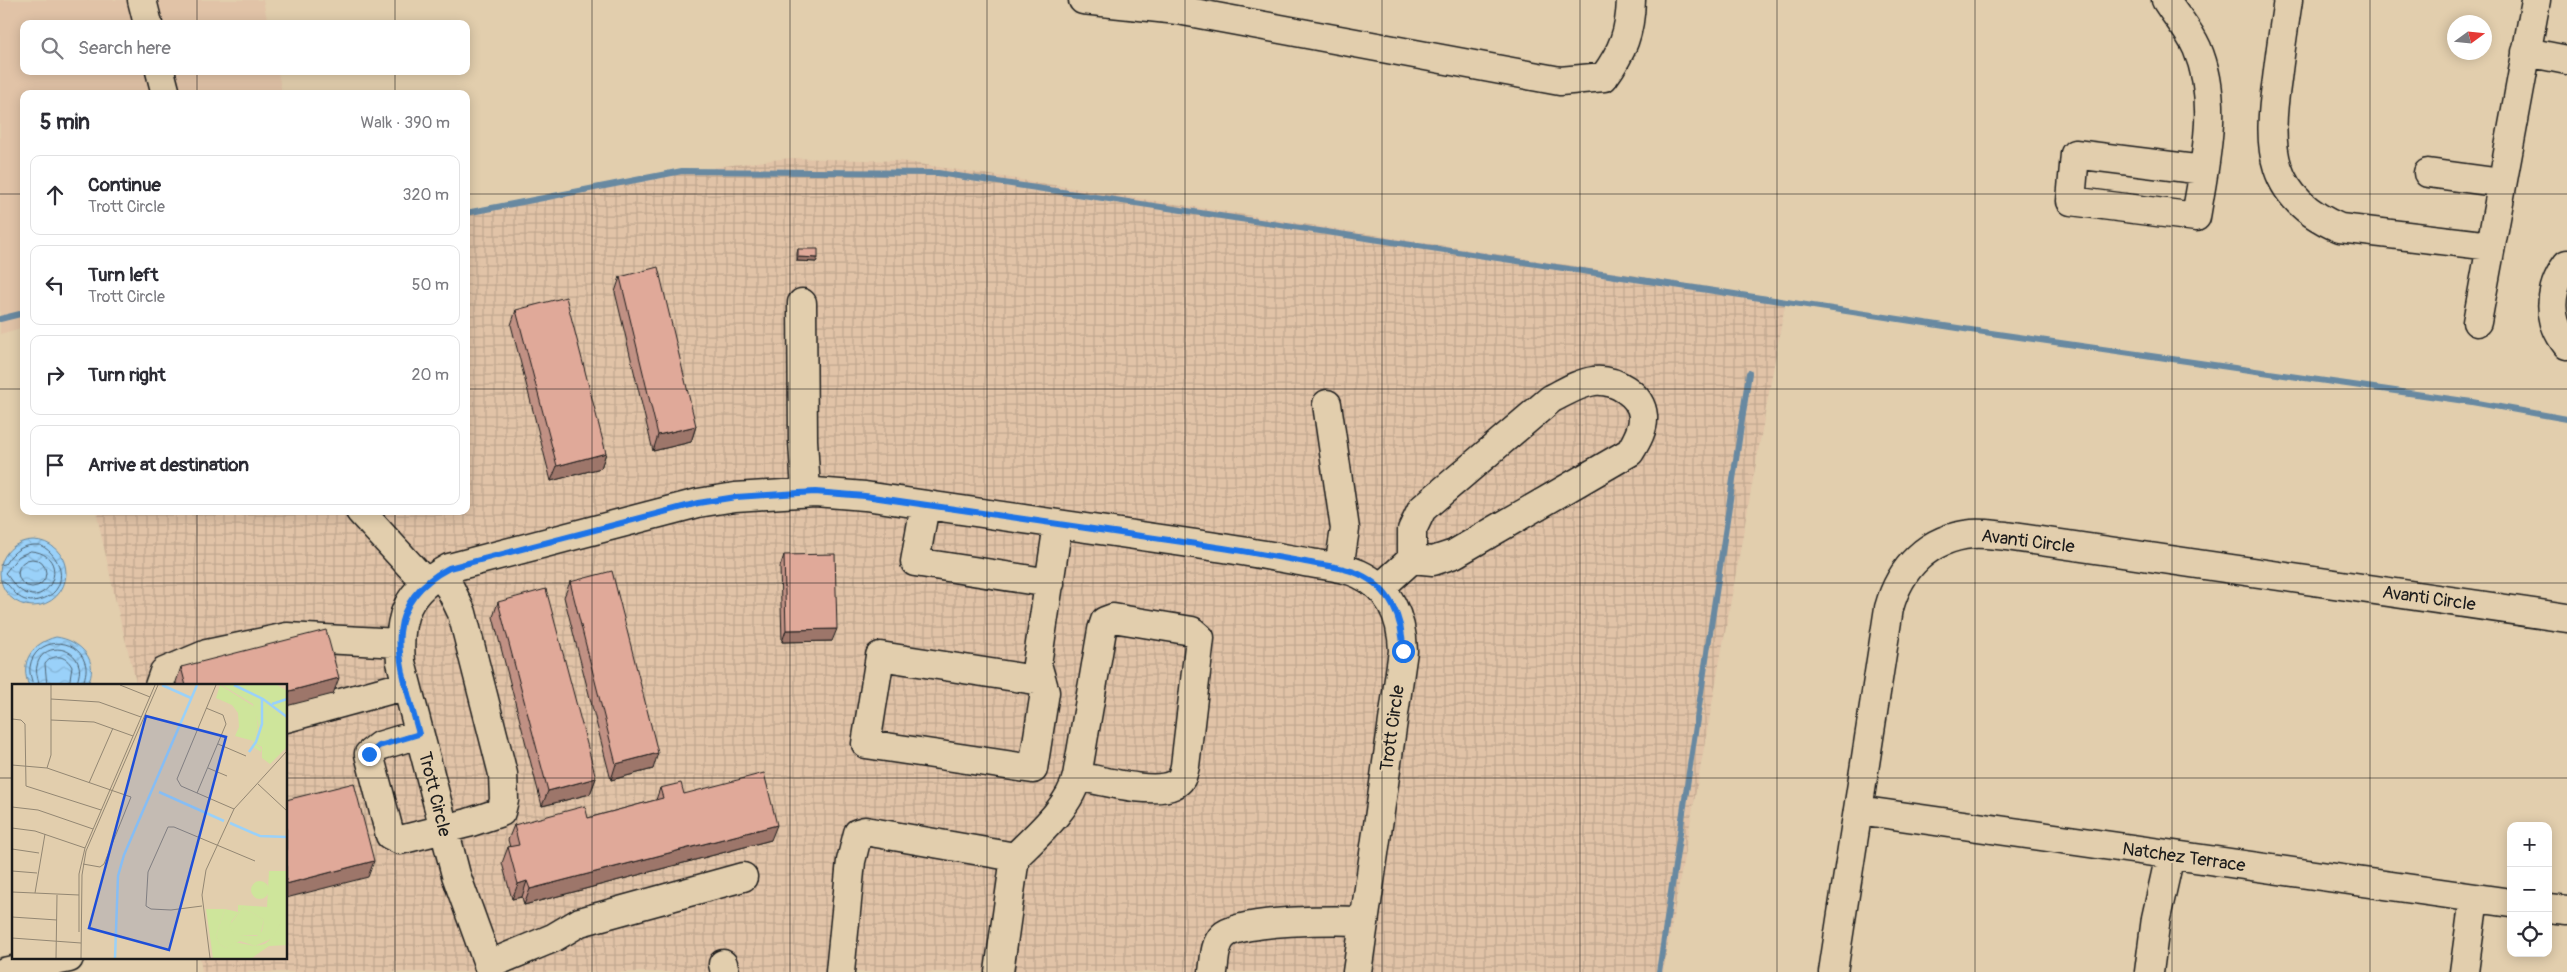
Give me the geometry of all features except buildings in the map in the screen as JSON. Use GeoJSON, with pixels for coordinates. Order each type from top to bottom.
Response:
{"type":"FeatureCollection","features":[{"type":"Feature","properties":{"kind":"street"},"geometry":{"type":"LineString","coordinates":[[142,0],[147,20]]}},
{"type":"Feature","properties":{"kind":"street"},"geometry":{"type":"LineString","coordinates":[[1083,0],[1178,10],[1560,81],[1604,77],[1620,56],[1630,22],[1631,0]]}},
{"type":"Feature","properties":{"kind":"street"},"geometry":{"type":"LineString","coordinates":[[2166,0],[2184,24],[2197,48],[2206,79],[2211,114],[2203,170],[2196,217],[2071,201],[2075,154],[2203,170]]}},
{"type":"Feature","properties":{"kind":"street"},"geometry":{"type":"LineString","coordinates":[[2288,0],[2271,122],[2274,154],[2278,171],[2290,191],[2306,209],[2323,221],[2340,228],[2491,246]]}},
{"type":"Feature","properties":{"kind":"street"},"geometry":{"type":"LineString","coordinates":[[2477,322],[2536,0]]}},
{"type":"Feature","properties":{"kind":"street"},"geometry":{"type":"LineString","coordinates":[[2526,52],[2567,60]]}},
{"type":"Feature","properties":{"kind":"street"},"geometry":{"type":"LineString","coordinates":[[161,75],[165,90]]}},
{"type":"Feature","properties":{"kind":"street"},"geometry":{"type":"LineString","coordinates":[[2428,173],[2502,183]]}},
{"type":"Feature","properties":{"kind":"street"},"geometry":{"type":"LineString","coordinates":[[2567,264],[2560,273],[2552,295],[2554,323],[2567,345]]}},
{"type":"Feature","properties":{"kind":"street"},"geometry":{"type":"LineString","coordinates":[[802,303],[803,440],[806,492]]}},
{"type":"Feature","properties":{"kind":"street"},"geometry":{"type":"LineString","coordinates":[[1380,588],[1412,559],[1433,561],[1454,554],[1630,452],[1640,435],[1643,416],[1633,396],[1617,384],[1595,381],[1576,386],[1551,398],[1422,509],[1412,530],[1412,559]]}},
{"type":"Feature","properties":{"kind":"street"},"geometry":{"type":"LineString","coordinates":[[1326,404],[1345,529],[1339,568]]}},
{"type":"Feature","properties":{"kind":"street","name":"Trott Circle"},"geometry":{"type":"LineString","coordinates":[[490,968],[456,875],[407,685],[399,643],[400,626],[404,612],[416,592],[432,578],[449,568],[698,503],[770,493],[806,492],[865,496],[1339,568],[1360,574],[1380,588],[1390,600],[1398,615],[1403,632],[1403,651],[1357,972]]}},
{"type":"Feature","properties":{"kind":"street"},"geometry":{"type":"LineString","coordinates":[[925,505],[915,562],[1050,583]]}},
{"type":"Feature","properties":{"kind":"street"},"geometry":{"type":"LineString","coordinates":[[364,515],[432,578],[450,588],[462,613],[503,774],[504,800],[500,812],[400,840],[390,835],[369,754],[379,746],[419,734]]}},
{"type":"Feature","properties":{"kind":"street"},"geometry":{"type":"LineString","coordinates":[[1042,681],[880,656],[866,744],[1034,769],[1045,692],[1042,681],[1037,664],[1058,524]]}},
{"type":"Feature","properties":{"kind":"street","name":"Avanti Circle"},"geometry":{"type":"LineString","coordinates":[[1833,972],[1889,608],[1894,589],[1914,560],[1932,546],[1950,538],[1973,534],[2006,536],[2567,618]]}},
{"type":"Feature","properties":{"kind":"street"},"geometry":{"type":"LineString","coordinates":[[999,972],[1015,857],[1052,820],[1075,785],[1105,620],[1113,618],[1192,631],[1200,638],[1182,778],[1173,785],[1156,789],[1077,776]]}},
{"type":"Feature","properties":{"kind":"street"},"geometry":{"type":"LineString","coordinates":[[160,684],[164,672],[208,654],[288,636],[399,643]]}},
{"type":"Feature","properties":{"kind":"street"},"geometry":{"type":"LineString","coordinates":[[288,717],[407,685]]}},
{"type":"Feature","properties":{"kind":"street","name":"Natchez Terrace"},"geometry":{"type":"LineString","coordinates":[[1858,810],[2507,902]]}},
{"type":"Feature","properties":{"kind":"street"},"geometry":{"type":"LineString","coordinates":[[840,972],[851,861],[858,833],[865,831],[1015,857]]}},
{"type":"Feature","properties":{"kind":"street"},"geometry":{"type":"LineString","coordinates":[[2149,972],[2156,918],[2170,855]]}},
{"type":"Feature","properties":{"kind":"street"},"geometry":{"type":"LineString","coordinates":[[490,968],[553,938],[580,922],[743,877]]}},
{"type":"Feature","properties":{"kind":"street"},"geometry":{"type":"LineString","coordinates":[[2464,972],[2474,898]]}},
{"type":"Feature","properties":{"kind":"street"},"geometry":{"type":"LineString","coordinates":[[2552,909],[2567,911]]}},
{"type":"Feature","properties":{"kind":"street"},"geometry":{"type":"LineString","coordinates":[[1213,972],[1217,944],[1225,934],[1250,927],[1313,920],[1364,920]]}},
{"type":"Feature","properties":{"kind":"street"},"geometry":{"type":"LineString","coordinates":[[4,972],[60,960]]}},
{"type":"Feature","properties":{"kind":"shaded area"},"geometry":{"type":"Polygon","coordinates":[[[0,0],[263,0],[267,20],[20,20],[20,75],[279,75],[281,90],[20,90],[20,328],[0,334],[0,0]]]}},
{"type":"Feature","properties":{"kind":"shaded area"},"geometry":{"type":"Polygon","coordinates":[[[790,158],[900,161],[1786,299],[1663,972],[1369,972],[1415,652],[1415,631],[1410,612],[1401,595],[1388,579],[867,485],[446,557],[393,607],[386,637],[478,972],[202,972],[200,960],[288,960],[288,684],[136,684],[97,515],[470,515],[470,210],[724,166],[790,158]]]}},
{"type":"Feature","properties":{"kind":"shaded area"},"geometry":{"type":"Polygon","coordinates":[[[770,504],[863,507],[1261,565],[1341,580],[1369,594],[1387,620],[1391,651],[1344,972],[505,972],[468,871],[413,660],[412,628],[426,598],[454,579],[700,514],[770,504]]]}},
{"type":"Feature","properties":{"kind":"water"},"geometry":{"type":"Polygon","coordinates":[[[33,540],[46,543],[56,550],[63,560],[66,573],[63,586],[56,596],[46,603],[33,606],[20,603],[10,596],[3,586],[0,573],[3,560],[10,550],[20,543],[33,540]]]}},
{"type":"Feature","properties":{"kind":"water"},"geometry":{"type":"Polygon","coordinates":[[[56,637],[65,639],[73,642],[86,653],[90,660],[91,668],[91,677],[88,684],[28,684],[26,669],[30,655],[40,644],[56,637]]]}},
{"type":"Feature","properties":{"kind":"waterway"},"geometry":{"type":"LineString","coordinates":[[470,212],[682,171],[938,173],[1984,332],[2472,402],[2567,419]]}},
{"type":"Feature","properties":{"kind":"waterway"},"geometry":{"type":"LineString","coordinates":[[0,319],[20,314]]}},
{"type":"Feature","properties":{"kind":"waterway"},"geometry":{"type":"LineString","coordinates":[[1659,972],[1749,373]]}},
{"type":"Feature","properties":{"kind":"route"},"geometry":{"type":"LineString","coordinates":[[369,754],[379,746],[419,734],[401,662],[398,638],[404,612],[416,592],[429,579],[449,568],[698,503],[770,493],[815,492],[865,496],[1264,554],[1345,569],[1360,574],[1378,586],[1390,600],[1398,615],[1403,632],[1403,651]]}}]}
